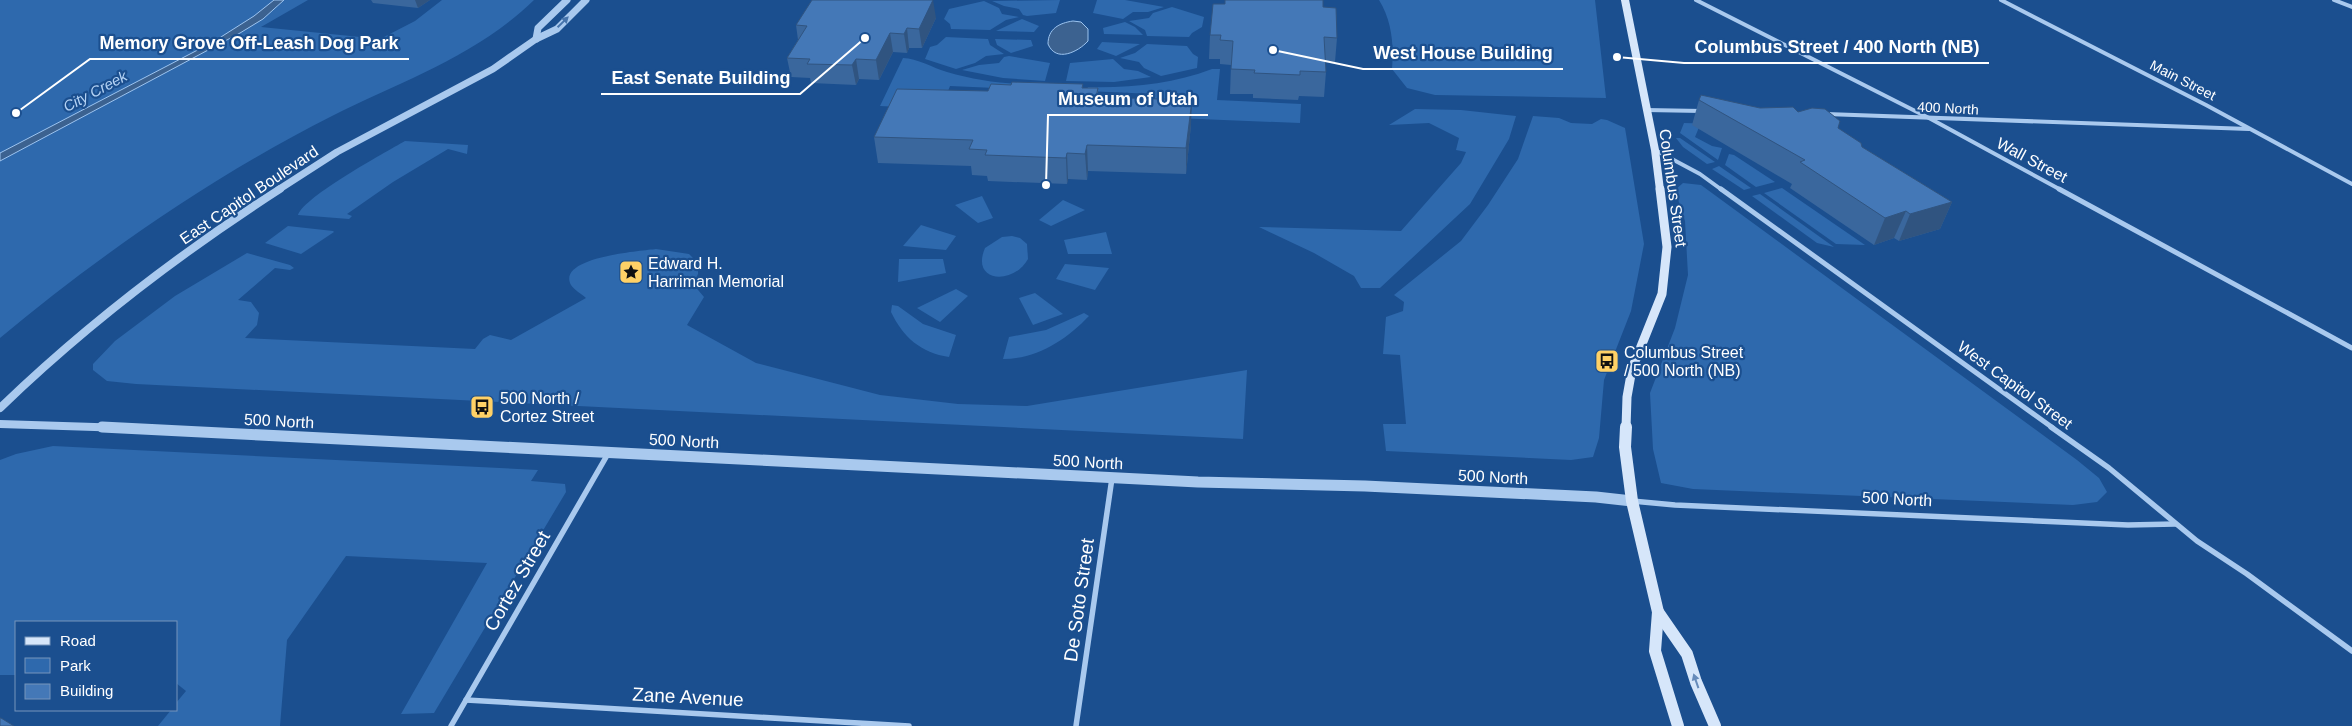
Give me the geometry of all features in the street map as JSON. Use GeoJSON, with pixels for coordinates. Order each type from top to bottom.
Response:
{"type":"FeatureCollection","features":[{"type":"Feature","properties":{"kind":"main road","name":"Columbus Street"},"geometry":{"type":"LineString","coordinates":[[1625,0],[1645,110],[1655,150],[1667,247],[1662,294],[1632,370],[1627,397],[1626,447],[1632,501],[1658,612],[1655,651],[1665,689],[1678,726]]}},
{"type":"Feature","properties":{"kind":"main road","name":"Columbus Street"},"geometry":{"type":"LineString","coordinates":[[1658,612],[1687,654],[1696,682],[1715,726]]}},
{"type":"Feature","properties":{"kind":"street","name":"East Capitol Boulevard"},"geometry":{"type":"LineString","coordinates":[[536,38],[538,28],[568,0]]}},
{"type":"Feature","properties":{"kind":"street","name":"East Capitol Boulevard"},"geometry":{"type":"LineString","coordinates":[[0,408],[48,362],[93,325],[241,214],[338,152],[466,86],[536,38],[557,29],[586,0]]}},
{"type":"Feature","properties":{"kind":"street","name":"Wall Street"},"geometry":{"type":"LineString","coordinates":[[1696,0],[1928,118],[2352,348]]}},
{"type":"Feature","properties":{"kind":"street","name":"Main Street"},"geometry":{"type":"LineString","coordinates":[[2001,0],[2352,184]]}},
{"type":"Feature","properties":{"kind":"street"},"geometry":{"type":"LineString","coordinates":[[2334,0],[2352,8]]}},
{"type":"Feature","properties":{"kind":"street"},"geometry":{"type":"LineString","coordinates":[[1645,110],[1704,111]]}},
{"type":"Feature","properties":{"kind":"street","name":"400 North"},"geometry":{"type":"LineString","coordinates":[[1821,114],[2249,129]]}},
{"type":"Feature","properties":{"kind":"street","name":"West Capitol Street"},"geometry":{"type":"LineString","coordinates":[[1655,150],[1700,174],[1895,314],[2109,468],[2152,502],[2175,524],[2352,651]]}},
{"type":"Feature","properties":{"kind":"street","name":"500 North"},"geometry":{"type":"LineString","coordinates":[[0,424],[49,424],[1112,478],[1373,486],[1596,497],[1676,505],[2128,525],[2175,524]]}},
{"type":"Feature","properties":{"kind":"street","name":"Cortez Street"},"geometry":{"type":"LineString","coordinates":[[451,726],[609,452]]}},
{"type":"Feature","properties":{"kind":"street","name":"De Soto Street"},"geometry":{"type":"LineString","coordinates":[[1076,726],[1112,478]]}},
{"type":"Feature","properties":{"kind":"street","name":"Zane Avenue"},"geometry":{"type":"LineString","coordinates":[[466,700],[909,726]]}},
{"type":"Feature","properties":{"kind":"green space"},"geometry":{"type":"Polygon","coordinates":[[[0,0],[308,0],[261,27],[380,39],[415,21],[442,0],[534,0],[488,37],[463,52],[438,66],[332,116],[246,163],[203,190],[77,276],[0,338],[0,0]]]}},
{"type":"Feature","properties":{"kind":"green space"},"geometry":{"type":"Polygon","coordinates":[[[1060,0],[1056,13],[1027,16],[1023,15],[1019,9],[992,1],[1060,0]]]}},
{"type":"Feature","properties":{"kind":"green space"},"geometry":{"type":"Polygon","coordinates":[[[1097,0],[1125,0],[1164,7],[1148,12],[1133,12],[1123,19],[1093,13],[1097,0]]]}},
{"type":"Feature","properties":{"kind":"green space"},"geometry":{"type":"Polygon","coordinates":[[[1379,0],[1595,0],[1606,98],[1435,95],[1407,88],[1392,69],[1391,33],[1387,16],[1379,0]]]}},
{"type":"Feature","properties":{"kind":"green space"},"geometry":{"type":"Polygon","coordinates":[[[984,1],[999,8],[1002,14],[1019,17],[1006,20],[990,30],[951,29],[950,24],[944,19],[949,9],[984,1]]]}},
{"type":"Feature","properties":{"kind":"green space"},"geometry":{"type":"Polygon","coordinates":[[[1172,7],[1204,17],[1202,27],[1189,37],[1147,36],[1145,30],[1129,21],[1149,18],[1153,13],[1172,7]]]}},
{"type":"Feature","properties":{"kind":"green space"},"geometry":{"type":"Polygon","coordinates":[[[1022,19],[1039,26],[1034,32],[996,31],[1022,19]]]}},
{"type":"Feature","properties":{"kind":"green space"},"geometry":{"type":"Polygon","coordinates":[[[1125,22],[1135,27],[1143,35],[1104,34],[1103,28],[1125,22]]]}},
{"type":"Feature","properties":{"kind":"green space"},"geometry":{"type":"Polygon","coordinates":[[[946,37],[988,39],[990,45],[1004,54],[986,56],[975,63],[956,69],[925,59],[930,47],[937,45],[946,37]]]}},
{"type":"Feature","properties":{"kind":"green space"},"geometry":{"type":"Polygon","coordinates":[[[995,39],[1031,40],[1033,46],[1011,53],[997,45],[995,39]]]}},
{"type":"Feature","properties":{"kind":"green space"},"geometry":{"type":"Polygon","coordinates":[[[1102,42],[1140,44],[1116,56],[1097,49],[1102,42]]]}},
{"type":"Feature","properties":{"kind":"green space"},"geometry":{"type":"Polygon","coordinates":[[[1147,44],[1187,46],[1198,57],[1197,68],[1161,76],[1144,68],[1139,62],[1120,58],[1135,53],[1147,44]]]}},
{"type":"Feature","properties":{"kind":"green space"},"geometry":{"type":"Polygon","coordinates":[[[1009,56],[1050,63],[1045,81],[1003,78],[962,70],[979,65],[999,63],[1004,57],[1009,56]]]}},
{"type":"Feature","properties":{"kind":"green space"},"geometry":{"type":"Polygon","coordinates":[[[903,58],[965,77],[992,82],[1020,84],[1019,89],[950,86],[941,109],[880,106],[903,58]]]}},
{"type":"Feature","properties":{"kind":"green space"},"geometry":{"type":"Polygon","coordinates":[[[1113,59],[1124,69],[1138,71],[1151,77],[1114,82],[1066,81],[1070,63],[1113,59]]]}},
{"type":"Feature","properties":{"kind":"green space"},"geometry":{"type":"Polygon","coordinates":[[[1212,69],[1220,69],[1217,100],[1301,104],[1300,123],[1150,117],[1154,94],[1086,91],[1088,87],[1120,87],[1167,82],[1212,69]]]}},
{"type":"Feature","properties":{"kind":"green space"},"geometry":{"type":"Polygon","coordinates":[[[1415,109],[1461,110],[1516,116],[1509,139],[1470,204],[1380,288],[1361,288],[1354,276],[1314,253],[1259,227],[1401,231],[1461,163],[1466,152],[1456,150],[1459,138],[1429,123],[1389,125],[1415,109]]]}},
{"type":"Feature","properties":{"kind":"green space"},"geometry":{"type":"Polygon","coordinates":[[[1533,116],[1559,118],[1571,123],[1592,124],[1601,119],[1625,128],[1644,244],[1631,311],[1604,380],[1599,438],[1593,457],[1571,460],[1386,451],[1383,424],[1406,424],[1400,355],[1383,354],[1386,317],[1403,311],[1404,302],[1394,295],[1461,241],[1488,205],[1518,159],[1533,116]]]}},
{"type":"Feature","properties":{"kind":"green space"},"geometry":{"type":"Polygon","coordinates":[[[1684,123],[1752,125],[1700,125],[1695,137],[1712,146],[1722,148],[1718,160],[1680,133],[1684,123]]]}},
{"type":"Feature","properties":{"kind":"green space"},"geometry":{"type":"Polygon","coordinates":[[[1676,138],[1680,138],[1715,162],[1707,164],[1683,147],[1676,138]]]}},
{"type":"Feature","properties":{"kind":"green space"},"geometry":{"type":"Polygon","coordinates":[[[405,141],[468,145],[467,154],[448,149],[393,182],[347,214],[352,216],[349,219],[298,215],[304,207],[329,186],[405,141]]]}},
{"type":"Feature","properties":{"kind":"green space"},"geometry":{"type":"Polygon","coordinates":[[[1729,154],[1734,155],[1775,182],[1756,187],[1725,165],[1729,154]]]}},
{"type":"Feature","properties":{"kind":"green space"},"geometry":{"type":"Polygon","coordinates":[[[1719,166],[1751,188],[1744,190],[1712,169],[1719,166]]]}},
{"type":"Feature","properties":{"kind":"green space"},"geometry":{"type":"Polygon","coordinates":[[[1683,183],[1701,185],[2077,460],[2099,478],[2107,492],[2097,502],[2073,505],[1693,489],[1661,483],[1653,449],[1650,393],[1675,328],[1688,275],[1685,221],[1675,190],[1683,183]]]}},
{"type":"Feature","properties":{"kind":"green space"},"geometry":{"type":"Polygon","coordinates":[[[1782,188],[1865,245],[1836,244],[1764,193],[1782,188]]]}},
{"type":"Feature","properties":{"kind":"green space"},"geometry":{"type":"Polygon","coordinates":[[[1760,194],[1834,247],[1817,243],[1752,196],[1760,194]]]}},
{"type":"Feature","properties":{"kind":"green space"},"geometry":{"type":"Polygon","coordinates":[[[982,196],[993,218],[978,223],[955,205],[982,196]]]}},
{"type":"Feature","properties":{"kind":"green space"},"geometry":{"type":"Polygon","coordinates":[[[1063,200],[1085,210],[1051,226],[1039,220],[1063,200]]]}},
{"type":"Feature","properties":{"kind":"green space"},"geometry":{"type":"Polygon","coordinates":[[[921,225],[956,236],[946,250],[903,246],[921,225]]]}},
{"type":"Feature","properties":{"kind":"green space"},"geometry":{"type":"Polygon","coordinates":[[[288,226],[334,232],[301,254],[265,243],[288,226]]]}},
{"type":"Feature","properties":{"kind":"green space"},"geometry":{"type":"Polygon","coordinates":[[[1106,232],[1112,254],[1068,254],[1064,240],[1106,232]]]}},
{"type":"Feature","properties":{"kind":"green space"},"geometry":{"type":"Polygon","coordinates":[[[1012,236],[1020,238],[1027,244],[1028,259],[1022,267],[1013,273],[1004,276],[988,274],[983,268],[982,260],[985,248],[1002,237],[1012,236]]]}},
{"type":"Feature","properties":{"kind":"green space"},"geometry":{"type":"Polygon","coordinates":[[[656,249],[689,254],[698,263],[698,274],[693,284],[704,297],[687,325],[756,363],[880,395],[958,404],[1027,406],[1247,370],[1243,439],[136,384],[107,381],[93,370],[93,364],[115,341],[175,296],[247,253],[290,265],[294,268],[290,270],[275,268],[238,300],[251,302],[259,313],[257,325],[245,338],[475,349],[483,339],[490,335],[511,340],[586,298],[571,285],[570,275],[576,268],[602,257],[656,249]]]}},
{"type":"Feature","properties":{"kind":"green space"},"geometry":{"type":"Polygon","coordinates":[[[899,259],[943,259],[946,273],[898,282],[899,259]]]}},
{"type":"Feature","properties":{"kind":"green space"},"geometry":{"type":"Polygon","coordinates":[[[1065,264],[1109,268],[1095,290],[1056,279],[1065,264]]]}},
{"type":"Feature","properties":{"kind":"green space"},"geometry":{"type":"Polygon","coordinates":[[[956,289],[968,296],[940,322],[917,308],[956,289]]]}},
{"type":"Feature","properties":{"kind":"green space"},"geometry":{"type":"Polygon","coordinates":[[[1035,293],[1063,314],[1033,325],[1019,298],[1035,293]]]}},
{"type":"Feature","properties":{"kind":"green space"},"geometry":{"type":"Polygon","coordinates":[[[892,305],[898,306],[923,324],[956,335],[949,357],[922,348],[907,336],[891,312],[892,305]]]}},
{"type":"Feature","properties":{"kind":"green space"},"geometry":{"type":"Polygon","coordinates":[[[1084,313],[1089,316],[1061,340],[1028,356],[1003,359],[1009,337],[1046,330],[1084,313]]]}},
{"type":"Feature","properties":{"kind":"green space"},"geometry":{"type":"Polygon","coordinates":[[[53,446],[538,470],[531,481],[565,484],[566,492],[434,713],[401,714],[487,563],[346,556],[287,640],[280,726],[158,726],[170,711],[178,711],[178,701],[186,691],[178,685],[178,621],[15,621],[15,675],[0,675],[0,460],[16,454],[53,446]]]}},
{"type":"Feature","properties":{"kind":"shaded area"},"geometry":{"type":"Polygon","coordinates":[[[274,0],[284,0],[263,19],[240,33],[0,161],[0,153],[213,42],[254,16],[274,0]]]}},
{"type":"Feature","properties":{"kind":"shaded area"},"geometry":{"type":"Polygon","coordinates":[[[1073,21],[1081,22],[1088,29],[1088,41],[1073,52],[1067,54],[1056,53],[1048,44],[1050,34],[1059,25],[1073,21]]]}},
{"type":"Feature","properties":{"kind":"building"},"geometry":{"type":"Polygon","coordinates":[[[812,0],[933,0],[919,29],[907,28],[904,34],[890,33],[876,60],[856,59],[852,65],[807,64],[810,59],[787,58],[807,26],[796,25],[812,0]]]}},
{"type":"Feature","properties":{"kind":"building"},"geometry":{"type":"Polygon","coordinates":[[[1225,0],[1323,0],[1323,7],[1336,8],[1337,38],[1324,37],[1326,72],[1300,71],[1300,75],[1254,73],[1255,70],[1231,69],[1233,41],[1220,40],[1221,35],[1210,35],[1213,4],[1225,4],[1225,0]]]}},
{"type":"Feature","properties":{"kind":"building"},"geometry":{"type":"Polygon","coordinates":[[[1012,82],[1083,84],[1082,88],[1098,88],[1096,97],[1192,100],[1186,148],[1087,145],[1085,154],[1067,153],[1066,158],[985,155],[987,150],[969,149],[973,140],[874,137],[897,89],[988,91],[991,84],[1011,85],[1012,82]]]}},
{"type":"Feature","properties":{"kind":"building"},"geometry":{"type":"Polygon","coordinates":[[[1701,95],[1760,108],[1793,107],[1798,112],[1812,108],[1825,109],[1840,121],[1838,128],[1861,143],[1862,147],[1952,202],[1910,214],[1906,211],[1885,218],[1800,162],[1805,160],[1699,100],[1701,95]]]}},
{"type":"Feature","properties":{"kind":"building"},"geometry":{"type":"Polygon","coordinates":[[[1,718],[14,726],[0,726],[1,718]]]}},
{"type":"Feature","properties":{"kind":"place","name":"East Senate Building"},"geometry":{"type":"Point","coordinates":[865,38]}},
{"type":"Feature","properties":{"kind":"place","name":"West House Building"},"geometry":{"type":"Point","coordinates":[1273,50]}},
{"type":"Feature","properties":{"kind":"place","name":"Columbus Street / 400 North (NB)"},"geometry":{"type":"Point","coordinates":[1617,57]}},
{"type":"Feature","properties":{"kind":"place","name":"Memory Grove Off-Leash Dog Park"},"geometry":{"type":"Point","coordinates":[16,113]}},
{"type":"Feature","properties":{"kind":"place","name":"Museum of Utah"},"geometry":{"type":"Point","coordinates":[1046,185]}},
{"type":"Feature","properties":{"kind":"place","name":"Edward H. Harriman Memorial"},"geometry":{"type":"Point","coordinates":[631,272]}},
{"type":"Feature","properties":{"kind":"place","name":"Columbus Street / 500 North (NB)"},"geometry":{"type":"Point","coordinates":[1607,361]}},
{"type":"Feature","properties":{"kind":"place","name":"500 North / Cortez Street"},"geometry":{"type":"Point","coordinates":[482,407]}},
{"type":"Feature","properties":{"kind":"water label","name":"City Creek"},"geometry":{"type":"Point","coordinates":[95,91]}}]}
